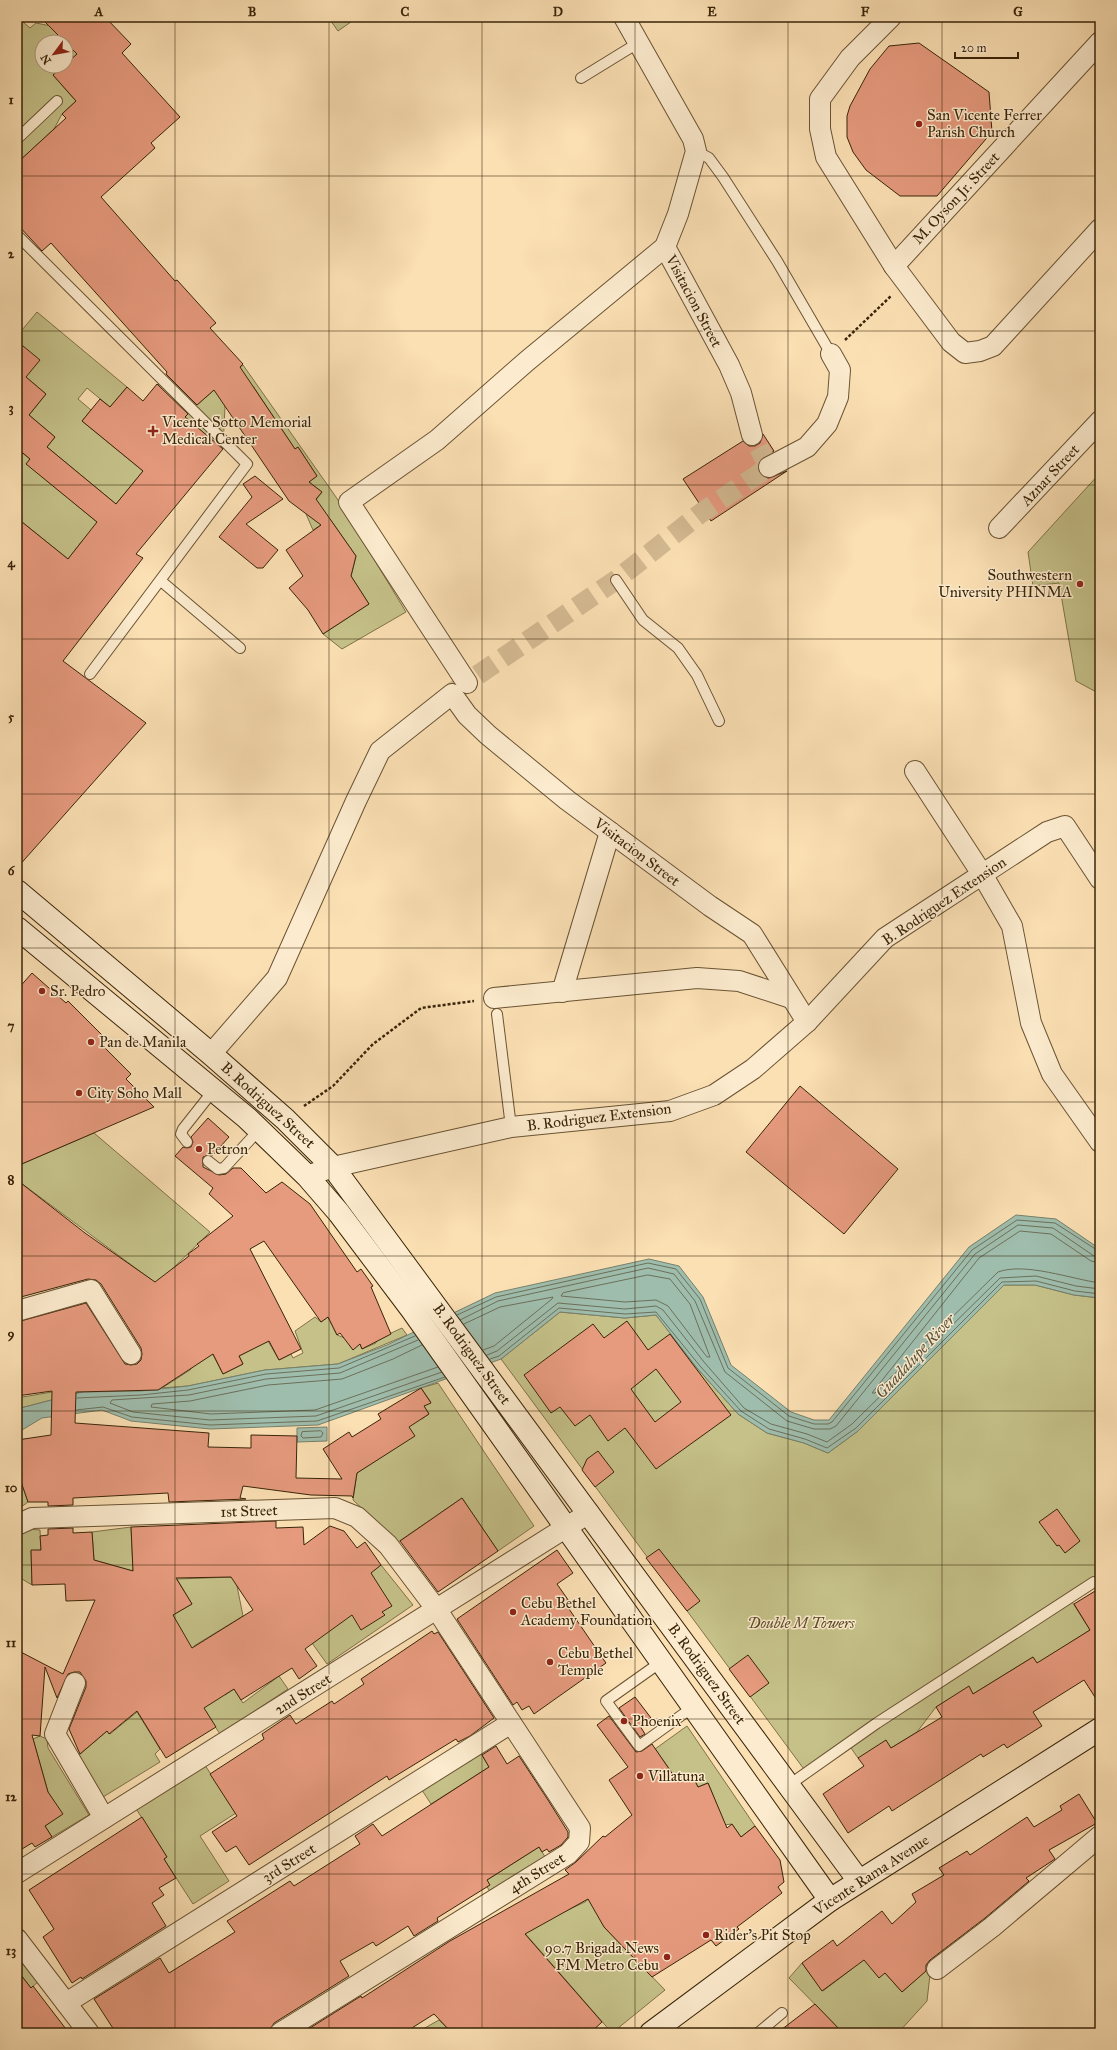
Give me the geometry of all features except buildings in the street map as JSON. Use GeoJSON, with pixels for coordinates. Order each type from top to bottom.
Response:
{"type":"FeatureCollection","features":[{"type":"Feature","properties":{"kind":"main road","name":"B. Rodriguez Street"},"geometry":{"type":"LineString","coordinates":[[17,891],[211,1054],[285,1119],[333,1167],[430,1296],[859,1881]]}},
{"type":"Feature","properties":{"kind":"main road","name":"B. Rodriguez Street"},"geometry":{"type":"LineString","coordinates":[[17,928],[259,1130],[307,1176],[338,1213],[412,1310],[830,1900]]}},
{"type":"Feature","properties":{"kind":"main road","name":"Vicente Rama Avenue"},"geometry":{"type":"LineString","coordinates":[[651,2033],[830,1900],[1100,1729]]}},
{"type":"Feature","properties":{"kind":"street"},"geometry":{"type":"LineString","coordinates":[[624,17],[693,139],[696,150]]}},
{"type":"Feature","properties":{"kind":"street"},"geometry":{"type":"LineString","coordinates":[[891,17],[850,58],[820,99],[820,129],[826,157],[894,266],[951,342],[965,353],[980,351],[993,346],[1100,229]]}},
{"type":"Feature","properties":{"kind":"street","name":"M. Oyson Jr. Street"},"geometry":{"type":"LineString","coordinates":[[894,266],[1100,42]]}},
{"type":"Feature","properties":{"kind":"street","name":"Visitacion Street"},"geometry":{"type":"LineString","coordinates":[[696,150],[678,214],[665,246],[527,361],[437,440],[349,502],[459,688],[467,715],[488,735],[567,800],[710,906],[752,934],[791,998],[808,1022]]}},
{"type":"Feature","properties":{"kind":"street","name":"Visitacion Street"},"geometry":{"type":"LineString","coordinates":[[665,246],[729,365],[741,393],[752,435]]}},
{"type":"Feature","properties":{"kind":"street"},"geometry":{"type":"LineString","coordinates":[[770,467],[807,447],[827,424],[838,397],[840,370],[831,354]]}},
{"type":"Feature","properties":{"kind":"street","name":"Aznar Street"},"geometry":{"type":"LineString","coordinates":[[999,528],[1100,421]]}},
{"type":"Feature","properties":{"kind":"street"},"geometry":{"type":"LineString","coordinates":[[211,1054],[277,978],[380,751],[459,688]]}},
{"type":"Feature","properties":{"kind":"street"},"geometry":{"type":"LineString","coordinates":[[915,771],[982,874],[1012,926],[1031,1023],[1052,1074],[1100,1142]]}},
{"type":"Feature","properties":{"kind":"street","name":"B. Rodriguez Extension"},"geometry":{"type":"LineString","coordinates":[[307,1176],[333,1167],[511,1127],[670,1111],[714,1095],[753,1069],[808,1022],[885,938],[1047,832],[1065,826],[1100,878]]}},
{"type":"Feature","properties":{"kind":"street"},"geometry":{"type":"LineString","coordinates":[[562,992],[610,832]]}},
{"type":"Feature","properties":{"kind":"street"},"geometry":{"type":"LineString","coordinates":[[495,1006],[562,992],[697,978],[739,981],[791,998]]}},
{"type":"Feature","properties":{"kind":"street"},"geometry":{"type":"LineString","coordinates":[[17,1311],[91,1290],[131,1354]]}},
{"type":"Feature","properties":{"kind":"street","name":"1st Street"},"geometry":{"type":"LineString","coordinates":[[17,1524],[32,1518],[335,1508],[357,1517],[388,1545],[437,1610]]}},
{"type":"Feature","properties":{"kind":"street","name":"2nd Street"},"geometry":{"type":"LineString","coordinates":[[17,1873],[589,1513]]}},
{"type":"Feature","properties":{"kind":"street","name":"4th Street"},"geometry":{"type":"LineString","coordinates":[[280,2033],[568,1854],[579,1842],[580,1828],[437,1610]]}},
{"type":"Feature","properties":{"kind":"street"},"geometry":{"type":"LineString","coordinates":[[75,1683],[55,1734],[104,1818]]}},
{"type":"Feature","properties":{"kind":"street","name":"3rd Street"},"geometry":{"type":"LineString","coordinates":[[66,2003],[511,1723]]}},
{"type":"Feature","properties":{"kind":"street"},"geometry":{"type":"LineString","coordinates":[[937,1969],[992,1927],[1100,1836]]}},
{"type":"Feature","properties":{"kind":"street"},"geometry":{"type":"LineString","coordinates":[[17,1938],[90,2033]]}},
{"type":"Feature","properties":{"kind":"lane"},"geometry":{"type":"LineString","coordinates":[[581,78],[638,43]]}},
{"type":"Feature","properties":{"kind":"lane"},"geometry":{"type":"LineString","coordinates":[[17,139],[57,101]]}},
{"type":"Feature","properties":{"kind":"lane"},"geometry":{"type":"LineString","coordinates":[[696,150],[709,158],[723,178],[777,261],[831,354]]}},
{"type":"Feature","properties":{"kind":"lane"},"geometry":{"type":"LineString","coordinates":[[17,235],[247,464],[90,674]]}},
{"type":"Feature","properties":{"kind":"lane"},"geometry":{"type":"LineString","coordinates":[[616,580],[643,620],[678,648],[697,675],[719,721]]}},
{"type":"Feature","properties":{"kind":"lane"},"geometry":{"type":"LineString","coordinates":[[161,581],[240,648]]}},
{"type":"Feature","properties":{"kind":"lane"},"geometry":{"type":"LineString","coordinates":[[495,1006],[511,1127]]}},
{"type":"Feature","properties":{"kind":"lane"},"geometry":{"type":"LineString","coordinates":[[187,1142],[181,1134],[182,1128],[213,1091]]}},
{"type":"Feature","properties":{"kind":"lane"},"geometry":{"type":"LineString","coordinates":[[208,1161],[218,1169],[224,1168],[259,1130]]}},
{"type":"Feature","properties":{"kind":"lane"},"geometry":{"type":"LineString","coordinates":[[789,1785],[877,1723],[1094,1582]]}},
{"type":"Feature","properties":{"kind":"lane"},"geometry":{"type":"LineString","coordinates":[[661,1662],[606,1701],[639,1746],[693,1707]]}},
{"type":"Feature","properties":{"kind":"lane"},"geometry":{"type":"LineString","coordinates":[[758,2033],[782,2013]]}},
{"type":"Feature","properties":{"kind":"path"},"geometry":{"type":"LineString","coordinates":[[831,354],[905,282]]}},
{"type":"Feature","properties":{"kind":"path"},"geometry":{"type":"LineString","coordinates":[[285,1119],[333,1086],[373,1044],[421,1008],[495,1006]]}},
{"type":"Feature","properties":{"kind":"green space"},"geometry":{"type":"Polygon","coordinates":[[[17,17],[30,28],[36,23],[76,31],[88,44],[74,57],[74,34],[34,34],[34,74],[54,74],[53,75],[76,101],[62,114],[54,129],[17,163],[17,17]]]}},
{"type":"Feature","properties":{"kind":"green space"},"geometry":{"type":"Polygon","coordinates":[[[328,17],[358,17],[338,31],[328,17]]]}},
{"type":"Feature","properties":{"kind":"green space"},"geometry":{"type":"Polygon","coordinates":[[[37,312],[127,387],[110,407],[87,388],[78,399],[91,410],[82,421],[143,471],[116,504],[47,447],[55,437],[29,415],[46,394],[26,377],[17,336],[37,312]]]}},
{"type":"Feature","properties":{"kind":"green space"},"geometry":{"type":"Polygon","coordinates":[[[243,365],[336,497],[406,612],[342,649],[323,634],[369,604],[351,576],[356,556],[330,519],[313,530],[306,514],[322,492],[309,482],[317,476],[298,447],[295,449],[253,386],[225,406],[223,449],[153,390],[169,374],[197,405],[243,365]]]}},
{"type":"Feature","properties":{"kind":"green space"},"geometry":{"type":"Polygon","coordinates":[[[17,449],[30,459],[27,464],[109,532],[94,551],[82,541],[68,559],[17,518],[17,449]]]}},
{"type":"Feature","properties":{"kind":"green space","name":"Southwestern University PHINMA"},"geometry":{"type":"Polygon","coordinates":[[[1100,473],[1100,694],[1076,681],[1059,583],[1033,586],[1028,552],[1100,473]]]}},
{"type":"Feature","properties":{"kind":"green space"},"geometry":{"type":"Polygon","coordinates":[[[94,1133],[210,1232],[156,1285],[153,1281],[17,1180],[17,1166],[94,1133]]]}},
{"type":"Feature","properties":{"kind":"green space","name":"Double M Towers"},"geometry":{"type":"Polygon","coordinates":[[[1004,1285],[1035,1285],[1074,1295],[1100,1298],[1100,1582],[1071,1600],[1090,1630],[1037,1664],[1033,1657],[973,1694],[969,1687],[936,1707],[917,1732],[891,1748],[858,1758],[851,1748],[809,1776],[501,1359],[560,1312],[625,1318],[656,1315],[697,1368],[738,1414],[767,1433],[804,1443],[828,1453],[858,1431],[1004,1285]]]}},
{"type":"Feature","properties":{"kind":"green space"},"geometry":{"type":"Polygon","coordinates":[[[315,1317],[321,1322],[328,1317],[337,1335],[360,1344],[362,1349],[376,1343],[376,1340],[402,1328],[407,1335],[338,1364],[265,1370],[188,1386],[162,1388],[190,1370],[197,1361],[212,1353],[223,1374],[243,1364],[239,1356],[268,1341],[279,1360],[291,1354],[293,1358],[303,1353],[295,1331],[315,1317]]]}},
{"type":"Feature","properties":{"kind":"green space"},"geometry":{"type":"Polygon","coordinates":[[[438,1383],[534,1526],[498,1551],[462,1498],[398,1542],[353,1500],[357,1473],[414,1436],[406,1423],[419,1416],[422,1419],[429,1414],[424,1406],[431,1402],[421,1388],[438,1383]]]}},
{"type":"Feature","properties":{"kind":"green space"},"geometry":{"type":"Polygon","coordinates":[[[81,1387],[82,1392],[17,1409],[17,1398],[81,1387]]]}},
{"type":"Feature","properties":{"kind":"green space"},"geometry":{"type":"Polygon","coordinates":[[[17,1470],[28,1502],[17,1510],[17,1470]]]}},
{"type":"Feature","properties":{"kind":"green space"},"geometry":{"type":"Polygon","coordinates":[[[131,1527],[133,1571],[94,1560],[92,1532],[131,1527]]]}},
{"type":"Feature","properties":{"kind":"green space"},"geometry":{"type":"Polygon","coordinates":[[[27,1529],[40,1530],[41,1550],[31,1551],[32,1585],[17,1576],[17,1539],[27,1529]]]}},
{"type":"Feature","properties":{"kind":"green space"},"geometry":{"type":"Polygon","coordinates":[[[381,1565],[413,1605],[327,1664],[312,1643],[347,1590],[381,1565]]]}},
{"type":"Feature","properties":{"kind":"green space"},"geometry":{"type":"Polygon","coordinates":[[[233,1577],[237,1586],[243,1616],[194,1646],[225,1695],[234,1689],[243,1703],[279,1676],[288,1689],[220,1734],[166,1652],[173,1615],[192,1604],[177,1579],[233,1577]]]}},
{"type":"Feature","properties":{"kind":"green space"},"geometry":{"type":"Polygon","coordinates":[[[137,1712],[160,1749],[155,1754],[160,1762],[103,1797],[79,1755],[107,1731],[110,1734],[137,1712]]]}},
{"type":"Feature","properties":{"kind":"green space"},"geometry":{"type":"Polygon","coordinates":[[[687,1726],[755,1826],[741,1837],[732,1824],[715,1826],[719,1810],[708,1783],[698,1787],[692,1775],[647,1795],[671,1771],[655,1749],[687,1726]]]}},
{"type":"Feature","properties":{"kind":"green space"},"geometry":{"type":"Polygon","coordinates":[[[40,1736],[47,1739],[48,1748],[89,1815],[52,1837],[45,1826],[62,1814],[48,1792],[33,1739],[40,1736]]]}},
{"type":"Feature","properties":{"kind":"green space"},"geometry":{"type":"Polygon","coordinates":[[[479,1750],[489,1767],[431,1804],[420,1787],[479,1750]]]}},
{"type":"Feature","properties":{"kind":"green space"},"geometry":{"type":"Polygon","coordinates":[[[201,1759],[236,1813],[200,1836],[229,1881],[193,1904],[164,1859],[167,1857],[133,1804],[201,1759]]]}},
{"type":"Feature","properties":{"kind":"green space"},"geometry":{"type":"Polygon","coordinates":[[[539,1847],[547,1860],[492,1895],[484,1882],[539,1847]]]}},
{"type":"Feature","properties":{"kind":"green space"},"geometry":{"type":"Polygon","coordinates":[[[605,1884],[604,1927],[665,1990],[612,2033],[523,1931],[585,1902],[605,1884]]]}},
{"type":"Feature","properties":{"kind":"green space"},"geometry":{"type":"Polygon","coordinates":[[[857,1952],[885,1973],[902,1992],[931,1966],[927,2001],[898,2033],[843,2033],[789,1978],[802,1963],[823,1991],[853,1968],[857,1952]]]}},
{"type":"Feature","properties":{"kind":"green space"},"geometry":{"type":"Polygon","coordinates":[[[17,1954],[39,1981],[31,1988],[17,1970],[17,1954]]]}},
{"type":"Feature","properties":{"kind":"green space"},"geometry":{"type":"Polygon","coordinates":[[[439,2020],[452,2033],[416,2033],[439,2020]]]}},
{"type":"Feature","properties":{"kind":"water","name":"Guadalupe River"},"geometry":{"type":"Polygon","coordinates":[[[1016,1215],[1056,1219],[1100,1249],[1100,1298],[1074,1295],[1035,1285],[1004,1285],[858,1431],[828,1453],[804,1443],[767,1433],[738,1414],[697,1368],[656,1315],[625,1318],[560,1312],[501,1359],[318,1425],[210,1429],[131,1421],[102,1410],[42,1418],[17,1433],[17,1409],[82,1392],[141,1391],[188,1386],[265,1370],[338,1364],[387,1345],[495,1293],[649,1259],[679,1266],[703,1297],[731,1365],[791,1412],[814,1420],[829,1420],[969,1247],[1016,1215]]]}},
{"type":"Feature","properties":{"kind":"water"},"geometry":{"type":"Polygon","coordinates":[[[327,1427],[327,1441],[297,1442],[297,1428],[327,1427]]]}},
{"type":"Feature","properties":{"kind":"tunnel"},"geometry":{"type":"LineString","coordinates":[[453,692],[616,580],[701,513],[769,467],[752,435]]}},
{"type":"Feature","properties":{"kind":"place","name":"San Vicente Ferrer Parish Church"},"geometry":{"type":"Point","coordinates":[919,124]}},
{"type":"Feature","properties":{"kind":"place","name":"Vicente Sotto Memorial Medical Center"},"geometry":{"type":"Point","coordinates":[153,431]}},
{"type":"Feature","properties":{"kind":"place","name":"Southwestern University PHINMA"},"geometry":{"type":"Point","coordinates":[1080,584]}},
{"type":"Feature","properties":{"kind":"place","name":"Sr. Pedro"},"geometry":{"type":"Point","coordinates":[42,991]}},
{"type":"Feature","properties":{"kind":"place","name":"Pan de Manila"},"geometry":{"type":"Point","coordinates":[91,1042]}},
{"type":"Feature","properties":{"kind":"place","name":"City Soho Mall"},"geometry":{"type":"Point","coordinates":[79,1093]}},
{"type":"Feature","properties":{"kind":"place","name":"Petron"},"geometry":{"type":"Point","coordinates":[199,1149]}},
{"type":"Feature","properties":{"kind":"place","name":"Cebu Bethel Academy Foundation"},"geometry":{"type":"Point","coordinates":[513,1612]}},
{"type":"Feature","properties":{"kind":"place","name":"Cebu Bethel Temple"},"geometry":{"type":"Point","coordinates":[550,1662]}},
{"type":"Feature","properties":{"kind":"place","name":"Phoenix"},"geometry":{"type":"Point","coordinates":[624,1721]}},
{"type":"Feature","properties":{"kind":"place","name":"Villatuna"},"geometry":{"type":"Point","coordinates":[640,1776]}},
{"type":"Feature","properties":{"kind":"place","name":"Rider's Pit Stop"},"geometry":{"type":"Point","coordinates":[706,1935]}},
{"type":"Feature","properties":{"kind":"place","name":"90.7 Brigada News FM Metro Cebu"},"geometry":{"type":"Point","coordinates":[667,1957]}}]}
